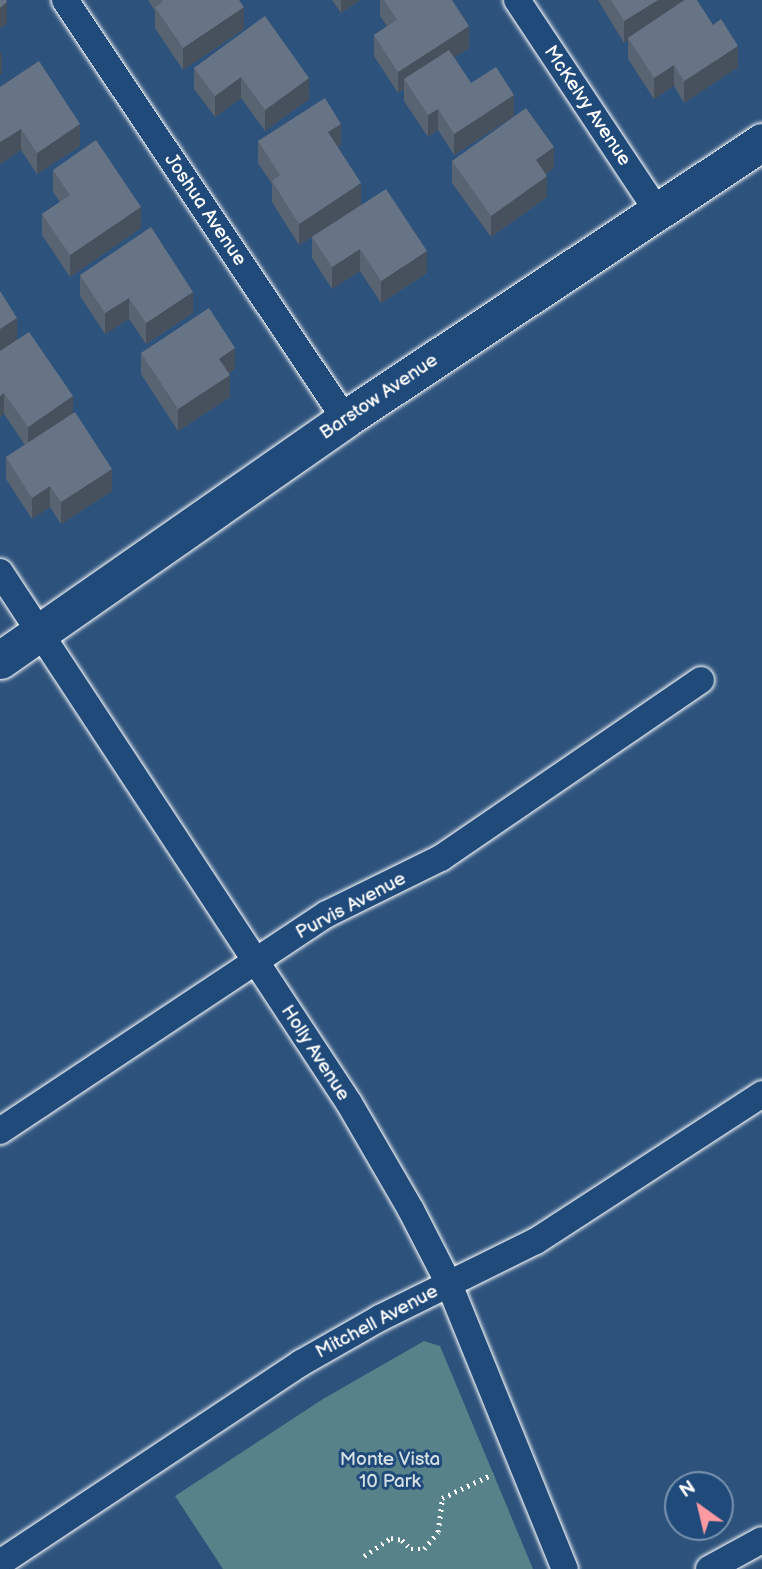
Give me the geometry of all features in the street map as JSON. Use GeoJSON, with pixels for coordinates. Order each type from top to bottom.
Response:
{"type":"FeatureCollection","features":[{"type":"Feature","properties":{"kind":"street","name":"Joshua Avenue"},"geometry":{"type":"LineString","coordinates":[[65,0],[345,419]]}},
{"type":"Feature","properties":{"kind":"street","name":"McKelvy Avenue"},"geometry":{"type":"LineString","coordinates":[[517,0],[657,211]]}},
{"type":"Feature","properties":{"kind":"street","name":"Barstow Avenue"},"geometry":{"type":"LineString","coordinates":[[0,660],[345,419],[762,142]]}},
{"type":"Feature","properties":{"kind":"street","name":"Holly Avenue"},"geometry":{"type":"LineString","coordinates":[[0,572],[349,1103],[449,1284],[565,1569]]}},
{"type":"Feature","properties":{"kind":"street","name":"Purvis Avenue"},"geometry":{"type":"LineString","coordinates":[[0,1131],[327,914],[441,858],[701,680]]}},
{"type":"Feature","properties":{"kind":"street","name":"Mitchell Avenue"},"geometry":{"type":"LineString","coordinates":[[0,1563],[301,1363],[449,1284],[537,1241],[762,1094]]}},
{"type":"Feature","properties":{"kind":"street"},"geometry":{"type":"LineString","coordinates":[[709,1569],[762,1540]]}},
{"type":"Feature","properties":{"kind":"path"},"geometry":{"type":"LineString","coordinates":[[364,1556],[391,1538],[402,1540],[411,1549],[424,1549],[438,1532],[442,1498],[494,1474]]}},
{"type":"Feature","properties":{"kind":"green space","name":"Monte Vista 10 Park"},"geometry":{"type":"Polygon","coordinates":[[[424,1341],[440,1346],[533,1569],[223,1569],[175,1496],[323,1399],[424,1341]]]}},
{"type":"Feature","properties":{"kind":"building"},"geometry":{"type":"Polygon","coordinates":[[[0,0],[7,2],[0,8],[0,0]]]}},
{"type":"Feature","properties":{"kind":"building"},"geometry":{"type":"Polygon","coordinates":[[[162,0],[239,0],[244,7],[183,48],[155,7],[163,2],[162,0]]]}},
{"type":"Feature","properties":{"kind":"building"},"geometry":{"type":"Polygon","coordinates":[[[384,0],[452,0],[469,26],[398,72],[374,35],[397,20],[384,0]]]}},
{"type":"Feature","properties":{"kind":"building"},"geometry":{"type":"Polygon","coordinates":[[[611,0],[658,0],[624,21],[611,0]]]}},
{"type":"Feature","properties":{"kind":"building"},"geometry":{"type":"Polygon","coordinates":[[[685,0],[697,0],[713,25],[721,19],[738,46],[684,81],[674,65],[654,78],[628,38],[685,0]]]}},
{"type":"Feature","properties":{"kind":"building"},"geometry":{"type":"Polygon","coordinates":[[[265,16],[309,78],[265,110],[241,77],[215,96],[194,68],[265,16]]]}},
{"type":"Feature","properties":{"kind":"building"},"geometry":{"type":"Polygon","coordinates":[[[449,50],[471,83],[496,67],[514,95],[454,134],[438,109],[428,115],[404,79],[449,50]]]}},
{"type":"Feature","properties":{"kind":"building"},"geometry":{"type":"Polygon","coordinates":[[[39,61],[80,124],[37,153],[21,129],[0,142],[0,87],[39,61]]]}},
{"type":"Feature","properties":{"kind":"building"},"geometry":{"type":"Polygon","coordinates":[[[325,98],[341,124],[328,132],[361,183],[299,224],[272,181],[280,175],[258,141],[325,98]]]}},
{"type":"Feature","properties":{"kind":"building"},"geometry":{"type":"Polygon","coordinates":[[[526,108],[554,147],[536,160],[547,176],[491,216],[452,161],[526,108]]]}},
{"type":"Feature","properties":{"kind":"building"},"geometry":{"type":"Polygon","coordinates":[[[96,140],[141,207],[70,255],[42,214],[70,195],[53,170],[96,140]]]}},
{"type":"Feature","properties":{"kind":"building"},"geometry":{"type":"Polygon","coordinates":[[[386,189],[427,251],[381,281],[360,249],[332,267],[312,237],[386,189]]]}},
{"type":"Feature","properties":{"kind":"building"},"geometry":{"type":"Polygon","coordinates":[[[151,227],[193,292],[146,323],[129,298],[105,313],[80,275],[151,227]]]}},
{"type":"Feature","properties":{"kind":"building"},"geometry":{"type":"Polygon","coordinates":[[[0,291],[17,318],[0,329],[0,291]]]}},
{"type":"Feature","properties":{"kind":"building"},"geometry":{"type":"Polygon","coordinates":[[[209,308],[235,348],[219,359],[230,375],[178,409],[141,353],[209,308]]]}},
{"type":"Feature","properties":{"kind":"building"},"geometry":{"type":"Polygon","coordinates":[[[29,332],[73,396],[28,427],[4,393],[0,396],[0,351],[29,332]]]}},
{"type":"Feature","properties":{"kind":"building"},"geometry":{"type":"Polygon","coordinates":[[[75,412],[112,469],[61,502],[50,486],[32,498],[6,457],[75,412]]]}}]}
